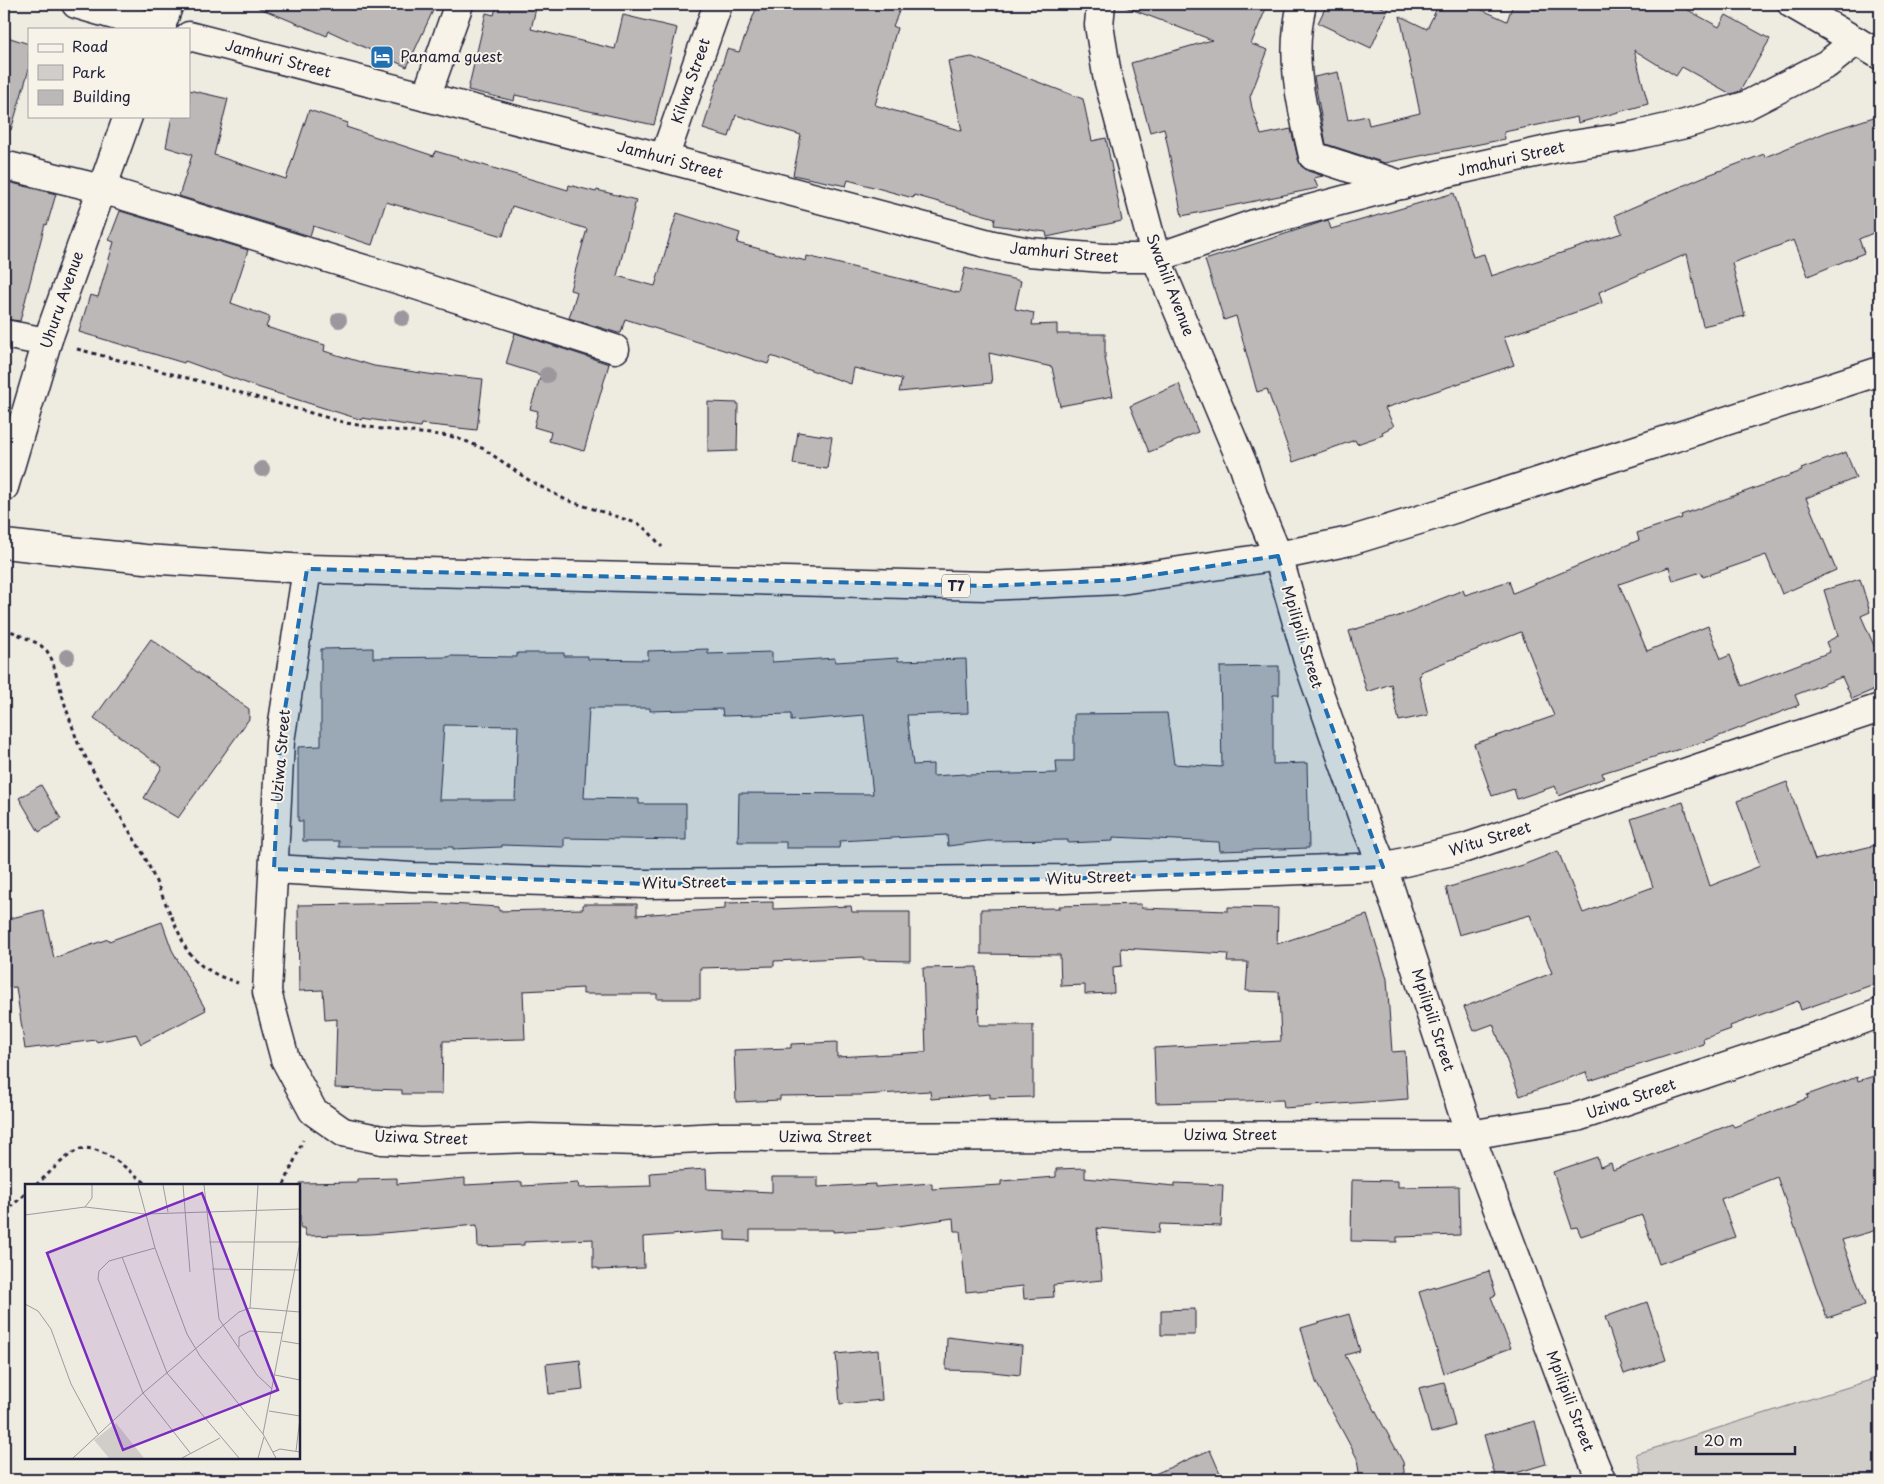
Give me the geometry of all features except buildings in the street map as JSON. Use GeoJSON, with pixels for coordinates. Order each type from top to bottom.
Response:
{"type":"FeatureCollection","features":[{"type":"Feature","properties":{"kind":"main road"},"geometry":{"type":"LineString","coordinates":[[76,4],[158,28]]}},
{"type":"Feature","properties":{"kind":"main road"},"geometry":{"type":"LineString","coordinates":[[161,28],[169,4]]}},
{"type":"Feature","properties":{"kind":"main road"},"geometry":{"type":"LineString","coordinates":[[426,97],[459,4]]}},
{"type":"Feature","properties":{"kind":"main road","name":"Kilwa Street"},"geometry":{"type":"LineString","coordinates":[[664,158],[718,4]]}},
{"type":"Feature","properties":{"kind":"main road","name":"Swahili Avenue"},"geometry":{"type":"LineString","coordinates":[[1101,4],[1099,25],[1107,75],[1156,258],[1244,467],[1254,498],[1278,556]]}},
{"type":"Feature","properties":{"kind":"main road"},"geometry":{"type":"LineString","coordinates":[[1302,4],[1297,38],[1297,83],[1313,156],[1402,185]]}},
{"type":"Feature","properties":{"kind":"main road"},"geometry":{"type":"LineString","coordinates":[[1792,4],[1880,55]]}},
{"type":"Feature","properties":{"kind":"main road","name":"Jamhuri Street"},"geometry":{"type":"LineString","coordinates":[[190,36],[993,245],[1029,252],[1102,258],[1156,258]]}},
{"type":"Feature","properties":{"kind":"main road","name":"Jmahuri Street"},"geometry":{"type":"LineString","coordinates":[[1156,258],[1254,224],[1445,173],[1566,146],[1632,136],[1676,126],[1745,106],[1827,64],[1856,41]]}},
{"type":"Feature","properties":{"kind":"main road","name":"Uhuru Avenue"},"geometry":{"type":"LineString","coordinates":[[4,487],[47,342],[127,118]]}},
{"type":"Feature","properties":{"kind":"main road"},"geometry":{"type":"LineString","coordinates":[[4,165],[102,189],[403,281],[615,349]]}},
{"type":"Feature","properties":{"kind":"main road"},"geometry":{"type":"LineString","coordinates":[[4,334],[47,342]]}},
{"type":"Feature","properties":{"kind":"main road","name":"T7"},"geometry":{"type":"LineString","coordinates":[[4,544],[146,559],[307,569],[986,586],[1121,580],[1278,556],[1350,541],[1880,371]]}},
{"type":"Feature","properties":{"kind":"main road","name":"Mpilipili Street"},"geometry":{"type":"LineString","coordinates":[[1278,556],[1308,661],[1364,821],[1383,866],[1470,1135],[1585,1440],[1602,1480]]}},
{"type":"Feature","properties":{"kind":"main road","name":"Uziwa Street"},"geometry":{"type":"LineString","coordinates":[[307,569],[280,741],[267,992],[285,1059],[313,1111],[343,1132],[382,1140],[422,1142],[530,1138],[640,1141],[727,1137],[1470,1135],[1577,1117],[1818,1036],[1880,1013]]}},
{"type":"Feature","properties":{"kind":"main road","name":"Witu Street"},"geometry":{"type":"LineString","coordinates":[[274,869],[412,878],[647,884],[1063,879],[1383,866],[1466,848],[1880,708]]}},
{"type":"Feature","properties":{"kind":"path"},"geometry":{"type":"LineString","coordinates":[[47,342],[210,384],[346,423],[382,430],[450,436],[468,442],[484,449],[530,481],[566,500],[639,524],[649,532],[688,579]]}},
{"type":"Feature","properties":{"kind":"path"},"geometry":{"type":"LineString","coordinates":[[4,628],[39,644],[47,651],[52,660],[78,743],[144,855],[187,951],[202,966],[219,976],[267,992]]}},
{"type":"Feature","properties":{"kind":"path"},"geometry":{"type":"LineString","coordinates":[[284,1184],[313,1111]]}},
{"type":"Feature","properties":{"kind":"path"},"geometry":{"type":"LineString","coordinates":[[37,1184],[69,1156],[82,1149],[94,1149],[107,1155],[147,1184]]}},
{"type":"Feature","properties":{"kind":"path"},"geometry":{"type":"LineString","coordinates":[[4,1213],[25,1194]]}},
{"type":"Feature","properties":{"kind":"highlighted area"},"geometry":{"type":"Polygon","coordinates":[[[1278,556],[1308,661],[1383,867],[1063,879],[647,884],[274,869],[280,741],[307,569],[987,586],[1121,580],[1278,556]]]}},
{"type":"Feature","properties":{"kind":"green space"},"geometry":{"type":"Polygon","coordinates":[[[1880,1377],[1880,1480],[1644,1480],[1636,1454],[1880,1377]]]}},
{"type":"Feature","properties":{"kind":"place","name":"Panama guest"},"geometry":{"type":"Point","coordinates":[382,57]}}]}
